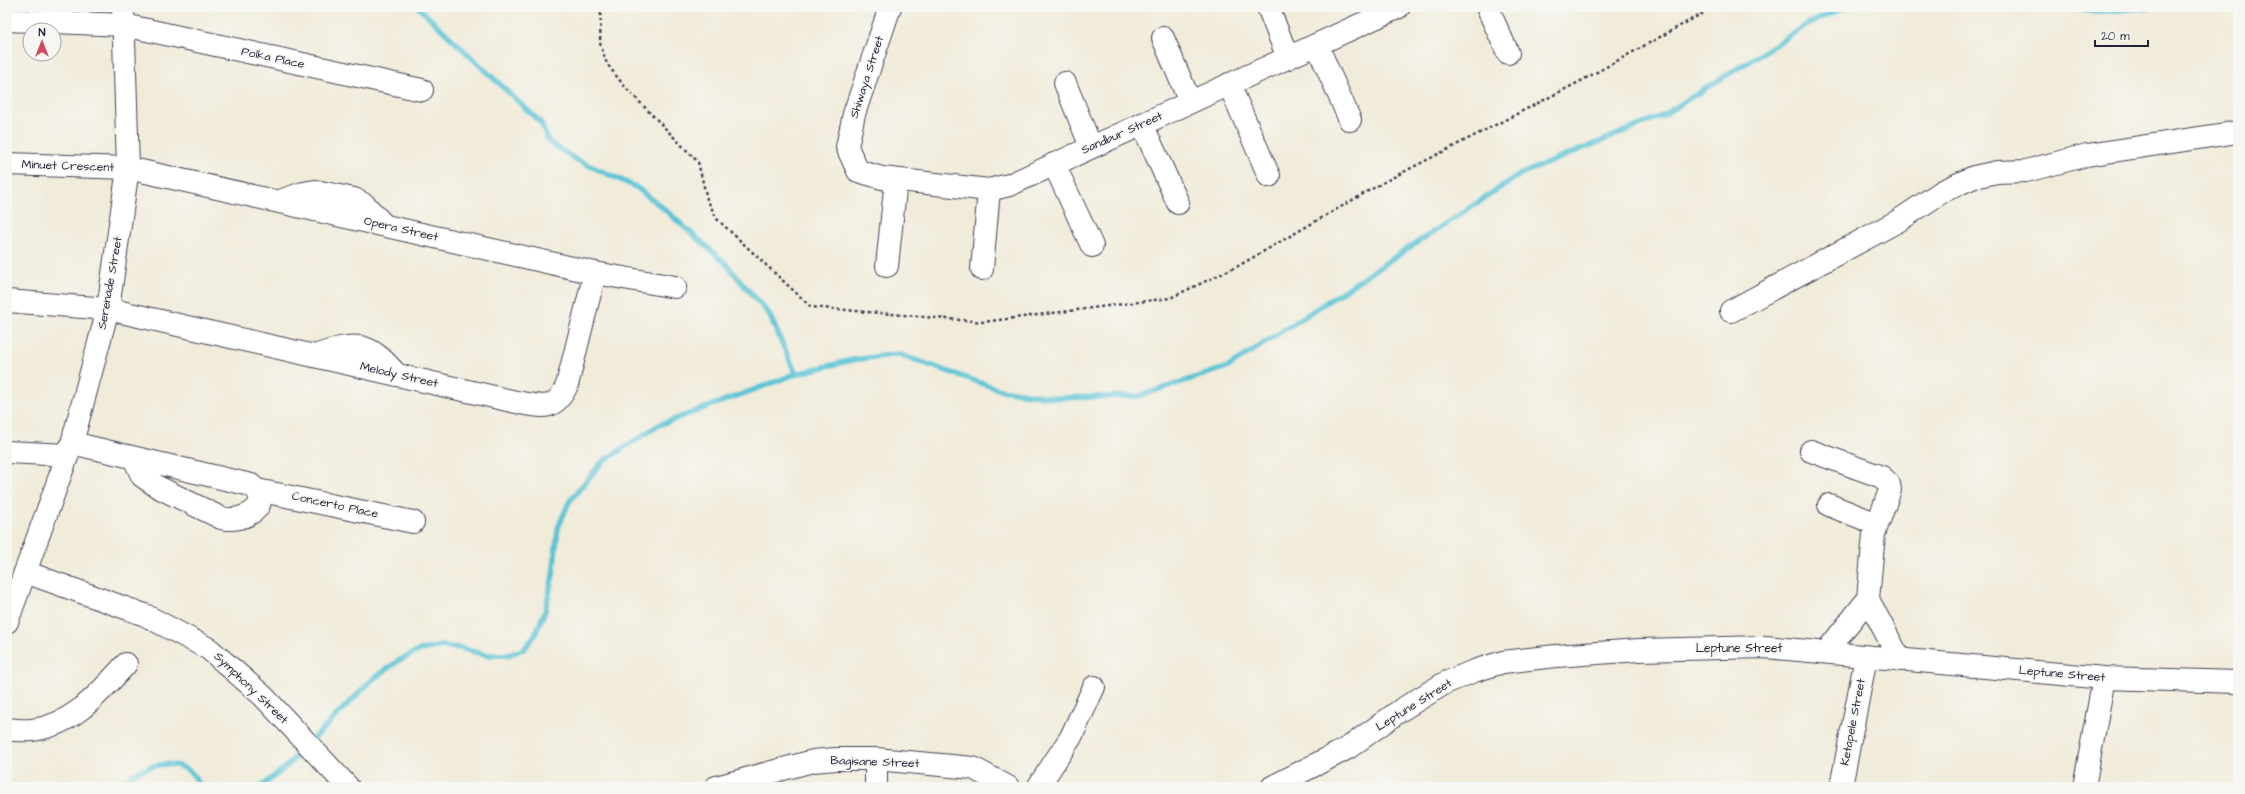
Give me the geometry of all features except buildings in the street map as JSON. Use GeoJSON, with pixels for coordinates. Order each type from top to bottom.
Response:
{"type":"FeatureCollection","features":[{"type":"Feature","properties":{"kind":"street","name":"Shiwaya Street"},"geometry":{"type":"LineString","coordinates":[[847,147],[854,114],[890,7]]}},
{"type":"Feature","properties":{"kind":"street"},"geometry":{"type":"LineString","coordinates":[[1268,7],[1288,58]]}},
{"type":"Feature","properties":{"kind":"street"},"geometry":{"type":"LineString","coordinates":[[1487,7],[1508,53]]}},
{"type":"Feature","properties":{"kind":"street","name":"Sandbur Street"},"geometry":{"type":"LineString","coordinates":[[847,147],[858,171],[865,174],[896,180],[989,190],[1009,185],[1396,8]]}},
{"type":"Feature","properties":{"kind":"street"},"geometry":{"type":"LineString","coordinates":[[7,20],[124,16]]}},
{"type":"Feature","properties":{"kind":"street","name":"Polka Place"},"geometry":{"type":"LineString","coordinates":[[124,16],[422,90]]}},
{"type":"Feature","properties":{"kind":"street","name":"Serenade Street"},"geometry":{"type":"LineString","coordinates":[[7,622],[70,449],[108,309],[128,168],[124,16]]}},
{"type":"Feature","properties":{"kind":"street"},"geometry":{"type":"LineString","coordinates":[[1163,38],[1190,102]]}},
{"type":"Feature","properties":{"kind":"street"},"geometry":{"type":"LineString","coordinates":[[1317,45],[1350,120]]}},
{"type":"Feature","properties":{"kind":"street"},"geometry":{"type":"LineString","coordinates":[[1064,83],[1091,147]]}},
{"type":"Feature","properties":{"kind":"street"},"geometry":{"type":"LineString","coordinates":[[1229,84],[1269,176]]}},
{"type":"Feature","properties":{"kind":"street"},"geometry":{"type":"LineString","coordinates":[[1142,124],[1178,203]]}},
{"type":"Feature","properties":{"kind":"street"},"geometry":{"type":"LineString","coordinates":[[1731,310],[1898,221],[1943,191],[1974,177],[1997,172],[2026,171],[2087,155],[2238,132]]}},
{"type":"Feature","properties":{"kind":"street","name":"Minuet Crescent"},"geometry":{"type":"LineString","coordinates":[[7,164],[128,168]]}},
{"type":"Feature","properties":{"kind":"street"},"geometry":{"type":"LineString","coordinates":[[1054,164],[1092,246]]}},
{"type":"Feature","properties":{"kind":"street","name":"Opera Street"},"geometry":{"type":"LineString","coordinates":[[128,168],[595,273],[675,287]]}},
{"type":"Feature","properties":{"kind":"street"},"geometry":{"type":"LineString","coordinates":[[887,266],[896,180]]}},
{"type":"Feature","properties":{"kind":"street"},"geometry":{"type":"LineString","coordinates":[[982,269],[989,190]]}},
{"type":"Feature","properties":{"kind":"street","name":"Melody Street"},"geometry":{"type":"LineString","coordinates":[[7,301],[108,309],[530,405],[553,405],[563,395],[567,386],[595,273]]}},
{"type":"Feature","properties":{"kind":"street","name":"Concerto Place"},"geometry":{"type":"LineString","coordinates":[[7,452],[70,449],[134,458],[240,482],[251,485],[257,490],[413,522]]}},
{"type":"Feature","properties":{"kind":"street"},"geometry":{"type":"LineString","coordinates":[[1811,451],[1882,477],[1889,484],[1890,490],[1874,534],[1868,599],[1900,660]]}},
{"type":"Feature","properties":{"kind":"street"},"geometry":{"type":"LineString","coordinates":[[134,458],[142,476],[158,487],[221,518],[231,521],[251,514],[259,504],[260,496],[257,490]]}},
{"type":"Feature","properties":{"kind":"street"},"geometry":{"type":"LineString","coordinates":[[1829,505],[1877,524]]}},
{"type":"Feature","properties":{"kind":"street","name":"Symphony Street"},"geometry":{"type":"LineString","coordinates":[[25,572],[145,615],[209,648],[263,696],[348,787]]}},
{"type":"Feature","properties":{"kind":"street"},"geometry":{"type":"LineString","coordinates":[[1826,652],[1868,599]]}},
{"type":"Feature","properties":{"kind":"street","name":"Leptune Street"},"geometry":{"type":"LineString","coordinates":[[1272,787],[1348,748],[1401,710],[1446,683],[1474,671],[1503,662],[1631,650],[1765,647],[2104,678],[2238,682]]}},
{"type":"Feature","properties":{"kind":"street","name":"Ketapele Street"},"geometry":{"type":"LineString","coordinates":[[1841,787],[1866,657]]}},
{"type":"Feature","properties":{"kind":"street"},"geometry":{"type":"LineString","coordinates":[[7,729],[32,730],[62,721],[91,703],[126,664]]}},
{"type":"Feature","properties":{"kind":"street"},"geometry":{"type":"LineString","coordinates":[[2084,787],[2104,678]]}},
{"type":"Feature","properties":{"kind":"street"},"geometry":{"type":"LineString","coordinates":[[1038,787],[1072,737],[1094,687]]}},
{"type":"Feature","properties":{"kind":"street"},"geometry":{"type":"LineString","coordinates":[[876,759],[876,787]]}},
{"type":"Feature","properties":{"kind":"street","name":"Bagisane Street"},"geometry":{"type":"LineString","coordinates":[[716,787],[813,761],[876,759],[973,768],[1008,787]]}},
{"type":"Feature","properties":{"kind":"path"},"geometry":{"type":"LineString","coordinates":[[601,7],[600,43],[607,64],[625,86],[698,162],[707,199],[717,219],[811,307],[983,322],[1170,298],[1240,265],[1384,182],[1579,82],[1714,7]]}},
{"type":"Feature","properties":{"kind":"waterway"},"geometry":{"type":"LineString","coordinates":[[418,7],[541,123],[549,142],[575,159],[636,187],[662,207],[725,263],[769,314],[796,374]]}},
{"type":"Feature","properties":{"kind":"waterway"},"geometry":{"type":"LineString","coordinates":[[311,741],[373,679],[398,661],[420,650],[442,646],[460,648],[486,655],[508,655],[524,649],[535,635],[545,611],[553,575],[558,528],[569,502],[602,462],[659,425],[796,374],[852,360],[898,354],[1001,390],[1055,398],[1139,396],[1228,367],[1521,174],[1662,116],[1808,24],[1845,7]]}},
{"type":"Feature","properties":{"kind":"waterway"},"geometry":{"type":"LineString","coordinates":[[2066,7],[2097,11],[2150,7]]}},
{"type":"Feature","properties":{"kind":"waterway"},"geometry":{"type":"LineString","coordinates":[[261,787],[289,764],[305,747]]}},
{"type":"Feature","properties":{"kind":"waterway"},"geometry":{"type":"LineString","coordinates":[[117,787],[140,771],[149,767],[167,764],[175,765],[190,772],[196,778],[200,787]]}}]}
